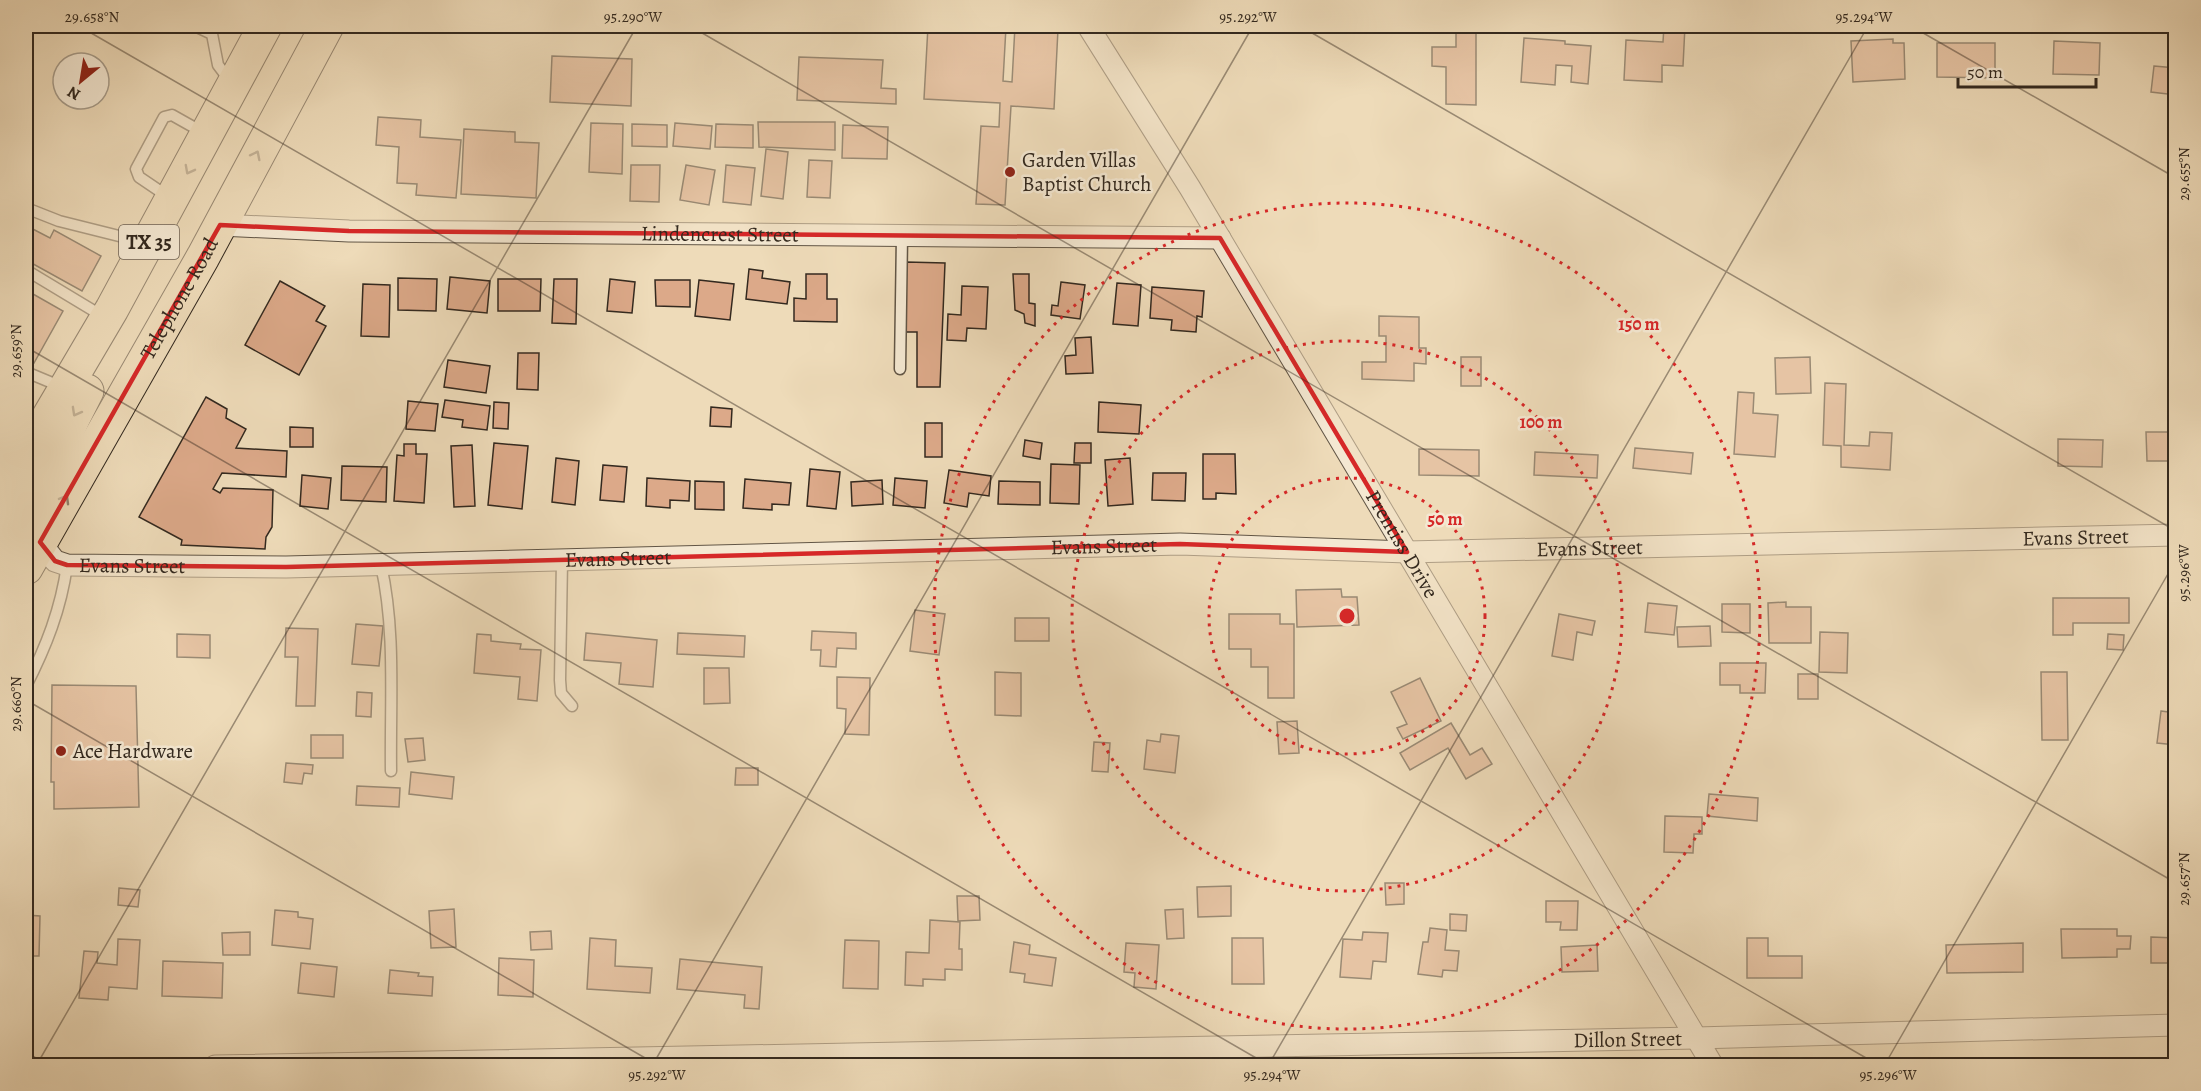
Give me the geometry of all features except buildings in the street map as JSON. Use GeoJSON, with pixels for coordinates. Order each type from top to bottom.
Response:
{"type":"FeatureCollection","features":[{"type":"Feature","properties":{"kind":"main road","name":"TX 35"},"geometry":{"type":"LineString","coordinates":[[26,455],[148,244],[266,26]]}},
{"type":"Feature","properties":{"kind":"main road"},"geometry":{"type":"LineString","coordinates":[[233,86],[277,114],[306,26]]}},
{"type":"Feature","properties":{"kind":"main road","name":"Telephone Road"},"geometry":{"type":"LineString","coordinates":[[33,555],[220,225],[277,114],[327,26]]}},
{"type":"Feature","properties":{"kind":"main road"},"geometry":{"type":"LineString","coordinates":[[33,555],[32,526],[44,488],[69,424],[125,322],[148,244]]}},
{"type":"Feature","properties":{"kind":"street","name":"Prentiss Drive"},"geometry":{"type":"LineString","coordinates":[[1088,26],[1220,238],[1713,1065]]}},
{"type":"Feature","properties":{"kind":"street","name":"Lindencrest Street"},"geometry":{"type":"LineString","coordinates":[[220,225],[349,231],[1220,238]]}},
{"type":"Feature","properties":{"kind":"street","name":"Evans Street"},"geometry":{"type":"LineString","coordinates":[[33,555],[66,565],[275,567],[1180,544],[1407,552],[2175,535]]}},
{"type":"Feature","properties":{"kind":"street","name":"Dillon Street"},"geometry":{"type":"LineString","coordinates":[[215,1065],[1696,1038],[2175,1025]]}},
{"type":"Feature","properties":{"kind":"lane"},"geometry":{"type":"LineString","coordinates":[[195,26],[214,30],[218,65],[233,86]]}},
{"type":"Feature","properties":{"kind":"lane"},"geometry":{"type":"LineString","coordinates":[[172,200],[139,177],[136,169],[165,117],[172,115],[207,135]]}},
{"type":"Feature","properties":{"kind":"lane"},"geometry":{"type":"LineString","coordinates":[[26,208],[59,220],[125,235],[148,244]]}},
{"type":"Feature","properties":{"kind":"lane"},"geometry":{"type":"LineString","coordinates":[[900,369],[902,236]]}},
{"type":"Feature","properties":{"kind":"lane"},"geometry":{"type":"LineString","coordinates":[[26,270],[106,318]]}},
{"type":"Feature","properties":{"kind":"lane"},"geometry":{"type":"LineString","coordinates":[[26,372],[65,388]]}},
{"type":"Feature","properties":{"kind":"lane"},"geometry":{"type":"LineString","coordinates":[[562,560],[560,680],[561,693],[572,705]]}},
{"type":"Feature","properties":{"kind":"lane"},"geometry":{"type":"LineString","coordinates":[[26,686],[45,649],[62,599],[66,565]]}},
{"type":"Feature","properties":{"kind":"lane"},"geometry":{"type":"LineString","coordinates":[[381,565],[387,591],[392,655],[391,771]]}},
{"type":"Feature","properties":{"kind":"highlighted area"},"geometry":{"type":"Polygon","coordinates":[[[220,225],[349,231],[1220,238],[1407,552],[1180,544],[286,567],[67,565],[55,561],[40,542],[220,225]]]}},
{"type":"Feature","properties":{"kind":"place","name":"Garden Villas Baptist Church"},"geometry":{"type":"Point","coordinates":[1010,172]}},
{"type":"Feature","properties":{"kind":"place","name":"Ace Hardware"},"geometry":{"type":"Point","coordinates":[61,751]}}]}
